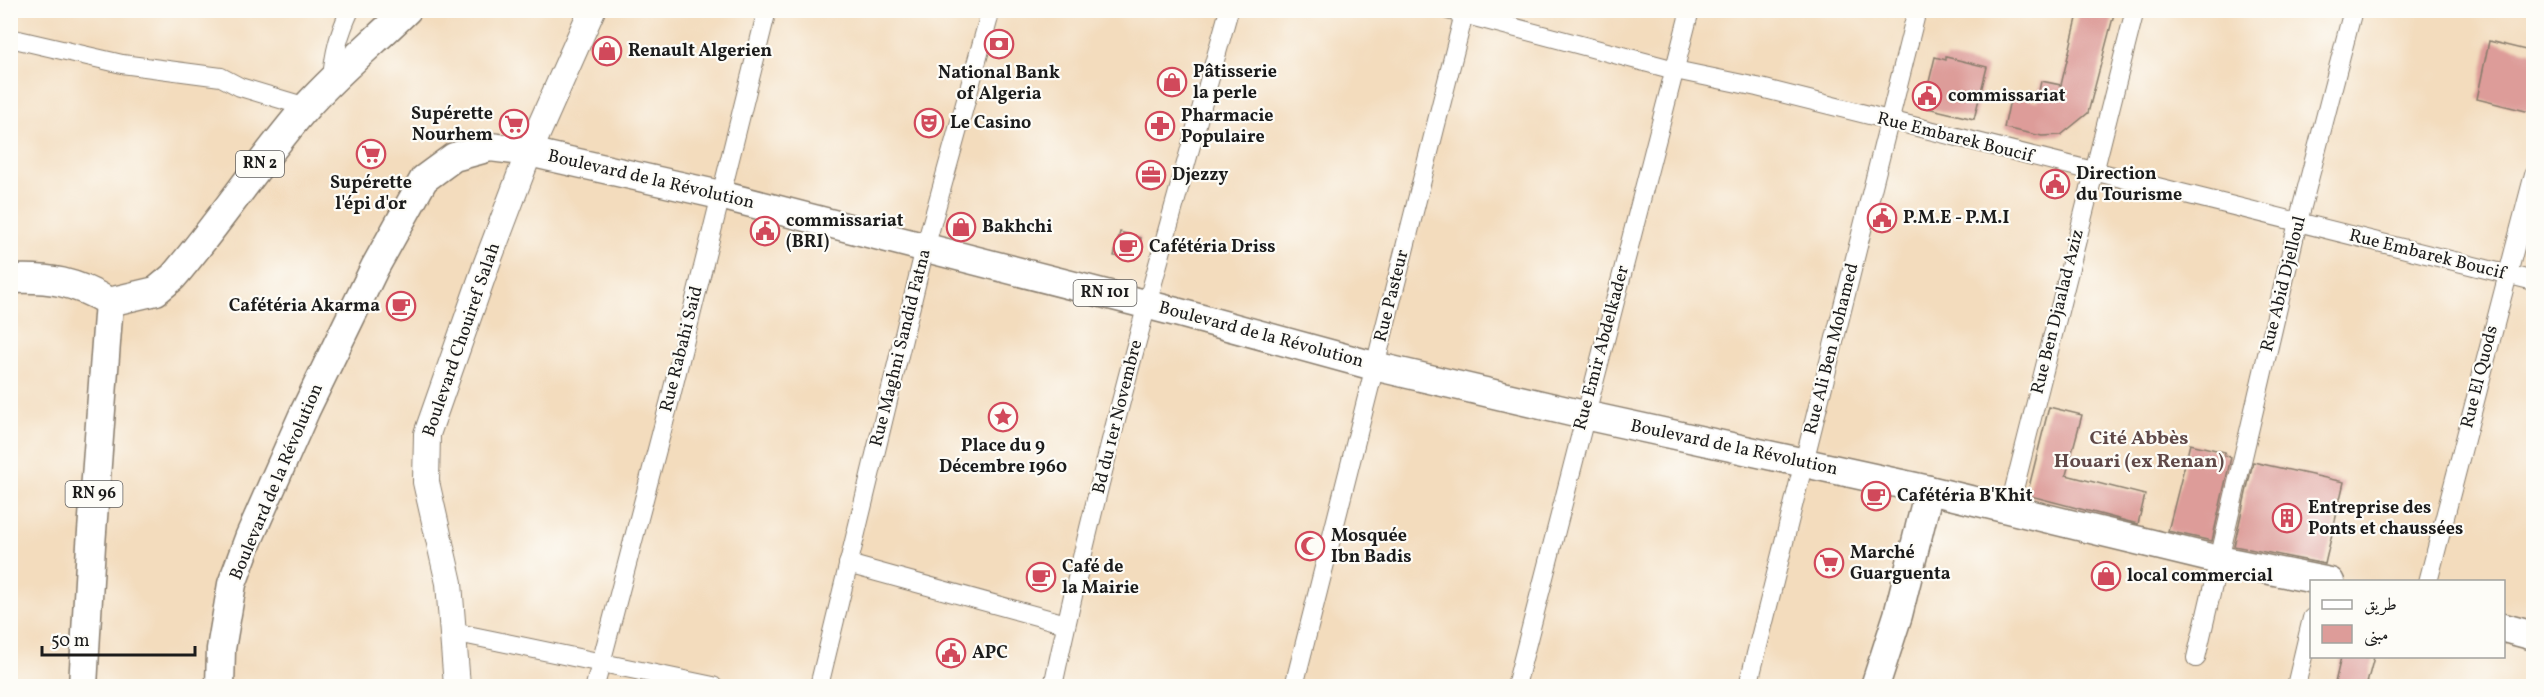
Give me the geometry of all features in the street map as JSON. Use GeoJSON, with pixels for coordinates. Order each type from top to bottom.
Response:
{"type":"FeatureCollection","features":[{"type":"Feature","properties":{"kind":"main road","name":"RN 2"},"geometry":{"type":"LineString","coordinates":[[109,302],[156,291],[172,277],[307,107],[332,79],[407,10]]}},
{"type":"Feature","properties":{"kind":"main road","name":"Boulevard Chouiref Salah"},"geometry":{"type":"LineString","coordinates":[[457,687],[449,583],[426,482],[427,434],[529,152],[592,10]]}},
{"type":"Feature","properties":{"kind":"main road","name":"Boulevard de la Révolution"},"geometry":{"type":"LineString","coordinates":[[220,687],[221,649],[232,584],[249,538],[305,411],[375,267],[424,179],[454,157],[490,147],[529,152],[720,195],[925,248],[1145,313],[1584,415],[1929,490],[2219,560],[2318,580]]}},
{"type":"Feature","properties":{"kind":"main road"},"geometry":{"type":"LineString","coordinates":[[10,279],[35,278],[62,281],[85,288],[109,302]]}},
{"type":"Feature","properties":{"kind":"main road","name":"RN 96"},"geometry":{"type":"LineString","coordinates":[[83,687],[109,302]]}},
{"type":"Feature","properties":{"kind":"main road"},"geometry":{"type":"LineString","coordinates":[[1875,687],[1898,615],[1929,490]]}},
{"type":"Feature","properties":{"kind":"main road"},"geometry":{"type":"LineString","coordinates":[[2505,628],[2534,636]]}},
{"type":"Feature","properties":{"kind":"street"},"geometry":{"type":"LineString","coordinates":[[332,79],[339,33],[350,10]]}},
{"type":"Feature","properties":{"kind":"street","name":"Rue Rabahi Said"},"geometry":{"type":"LineString","coordinates":[[595,687],[670,400],[766,10]]}},
{"type":"Feature","properties":{"kind":"street","name":"Rue Maghni Sandid Fatna"},"geometry":{"type":"LineString","coordinates":[[819,687],[925,248],[991,10]]}},
{"type":"Feature","properties":{"kind":"street","name":"Bd du 1er Novembre"},"geometry":{"type":"LineString","coordinates":[[1053,687],[1066,624],[1145,313],[1229,10]]}},
{"type":"Feature","properties":{"kind":"street","name":"Rue Emir Abdelkader"},"geometry":{"type":"LineString","coordinates":[[1516,687],[1584,415],[1690,10]]}},
{"type":"Feature","properties":{"kind":"street","name":"Rue Ali Ben Mohamed"},"geometry":{"type":"LineString","coordinates":[[1748,687],[1917,10]]}},
{"type":"Feature","properties":{"kind":"street","name":"Rue Ben Djaalad Aziz"},"geometry":{"type":"LineString","coordinates":[[2009,509],[2134,10]]}},
{"type":"Feature","properties":{"kind":"street","name":"Rue Abid Djelloul"},"geometry":{"type":"LineString","coordinates":[[2196,658],[2298,222],[2353,10]]}},
{"type":"Feature","properties":{"kind":"street","name":"Rue Embarek Boucif"},"geometry":{"type":"LineString","coordinates":[[1459,12],[1675,70],[1757,87],[1889,122],[2094,171],[2506,276],[2534,281]]}},
{"type":"Feature","properties":{"kind":"street","name":"Rue Pasteur"},"geometry":{"type":"LineString","coordinates":[[1294,687],[1459,12]]}},
{"type":"Feature","properties":{"kind":"street"},"geometry":{"type":"LineString","coordinates":[[10,38],[122,64],[227,79],[240,87],[307,107]]}},
{"type":"Feature","properties":{"kind":"street","name":"Rue El Quods"},"geometry":{"type":"LineString","coordinates":[[2429,580],[2534,174]]}},
{"type":"Feature","properties":{"kind":"street"},"geometry":{"type":"LineString","coordinates":[[849,564],[1066,624]]}},
{"type":"Feature","properties":{"kind":"street"},"geometry":{"type":"LineString","coordinates":[[2296,687],[2310,627]]}},
{"type":"Feature","properties":{"kind":"street"},"geometry":{"type":"LineString","coordinates":[[453,632],[713,687]]}},
{"type":"Feature","properties":{"kind":"building"},"geometry":{"type":"Polygon","coordinates":[[[2079,10],[2115,10],[2088,113],[2061,135],[2042,136],[2004,128],[2011,95],[2037,101],[2041,81],[2061,85],[2079,10]]]}},
{"type":"Feature","properties":{"kind":"building"},"geometry":{"type":"Polygon","coordinates":[[[2489,41],[2534,52],[2534,113],[2477,99],[2489,41]]]}},
{"type":"Feature","properties":{"kind":"building"},"geometry":{"type":"Polygon","coordinates":[[[1935,57],[1946,60],[1946,57],[1987,67],[1974,119],[1923,107],[1935,57]]]}},
{"type":"Feature","properties":{"kind":"building","name":"Cafétéria Driss"},"geometry":{"type":"Polygon","coordinates":[[[1120,232],[1141,238],[1135,259],[1114,256],[1120,232]]]}},
{"type":"Feature","properties":{"kind":"building"},"geometry":{"type":"Polygon","coordinates":[[[2049,407],[2082,415],[2066,475],[2145,495],[2138,524],[2027,495],[2049,407]]]}},
{"type":"Feature","properties":{"kind":"building"},"geometry":{"type":"Polygon","coordinates":[[[2190,444],[2225,452],[2224,456],[2231,457],[2212,541],[2168,531],[2190,444]]]}},
{"type":"Feature","properties":{"kind":"building","name":"Entreprise des Ponts et chaussées"},"geometry":{"type":"Polygon","coordinates":[[[2253,462],[2344,482],[2325,564],[2234,546],[2253,462]]]}},
{"type":"Feature","properties":{"kind":"building"},"geometry":{"type":"Polygon","coordinates":[[[1865,493],[1888,498],[1885,507],[1862,502],[1865,493]]]}},
{"type":"Feature","properties":{"kind":"building"},"geometry":{"type":"Polygon","coordinates":[[[2341,658],[2374,658],[2366,687],[2334,687],[2341,658]]]}},
{"type":"Feature","properties":{"kind":"place","name":"National Bank of Algeria"},"geometry":{"type":"Point","coordinates":[999,44]}},
{"type":"Feature","properties":{"kind":"place","name":"Renault Algerien"},"geometry":{"type":"Point","coordinates":[607,51]}},
{"type":"Feature","properties":{"kind":"place","name":"Pâtisserie la perle"},"geometry":{"type":"Point","coordinates":[1172,82]}},
{"type":"Feature","properties":{"kind":"place","name":"commissariat"},"geometry":{"type":"Point","coordinates":[1927,96]}},
{"type":"Feature","properties":{"kind":"place","name":"Le Casino"},"geometry":{"type":"Point","coordinates":[929,123]}},
{"type":"Feature","properties":{"kind":"place","name":"Supérette Nourhem"},"geometry":{"type":"Point","coordinates":[514,124]}},
{"type":"Feature","properties":{"kind":"place","name":"Pharmacie Populaire"},"geometry":{"type":"Point","coordinates":[1160,126]}},
{"type":"Feature","properties":{"kind":"place","name":"Supérette l'épi d'or"},"geometry":{"type":"Point","coordinates":[371,154]}},
{"type":"Feature","properties":{"kind":"place","name":"Djezzy"},"geometry":{"type":"Point","coordinates":[1151,175]}},
{"type":"Feature","properties":{"kind":"place","name":"Direction du Tourisme"},"geometry":{"type":"Point","coordinates":[2055,184]}},
{"type":"Feature","properties":{"kind":"place","name":"P.M.E - P.M.I"},"geometry":{"type":"Point","coordinates":[1882,218]}},
{"type":"Feature","properties":{"kind":"place","name":"Bakhchi"},"geometry":{"type":"Point","coordinates":[961,227]}},
{"type":"Feature","properties":{"kind":"place","name":"commissariat (BRI)"},"geometry":{"type":"Point","coordinates":[765,231]}},
{"type":"Feature","properties":{"kind":"place","name":"Cafétéria Driss"},"geometry":{"type":"Point","coordinates":[1128,247]}},
{"type":"Feature","properties":{"kind":"place","name":"Cafétéria Akarma"},"geometry":{"type":"Point","coordinates":[401,306]}},
{"type":"Feature","properties":{"kind":"place","name":"Place du 9 Décembre 1960"},"geometry":{"type":"Point","coordinates":[1003,417]}},
{"type":"Feature","properties":{"kind":"place","name":"Cafétéria B'Khit"},"geometry":{"type":"Point","coordinates":[1876,496]}},
{"type":"Feature","properties":{"kind":"place","name":"Entreprise des Ponts et chaussées"},"geometry":{"type":"Point","coordinates":[2287,518]}},
{"type":"Feature","properties":{"kind":"place","name":"Mosquée Ibn Badis"},"geometry":{"type":"Point","coordinates":[1310,546]}},
{"type":"Feature","properties":{"kind":"place","name":"Marché Guarguenta"},"geometry":{"type":"Point","coordinates":[1829,563]}},
{"type":"Feature","properties":{"kind":"place","name":"local commercial"},"geometry":{"type":"Point","coordinates":[2106,576]}},
{"type":"Feature","properties":{"kind":"place","name":"Café de la Mairie"},"geometry":{"type":"Point","coordinates":[1041,577]}},
{"type":"Feature","properties":{"kind":"place","name":"APC"},"geometry":{"type":"Point","coordinates":[951,653]}},
{"type":"Feature","properties":{"kind":"district","name":"Cité Abbès Houari (ex Renan)"},"geometry":{"type":"Point","coordinates":[2139,450]}}]}
